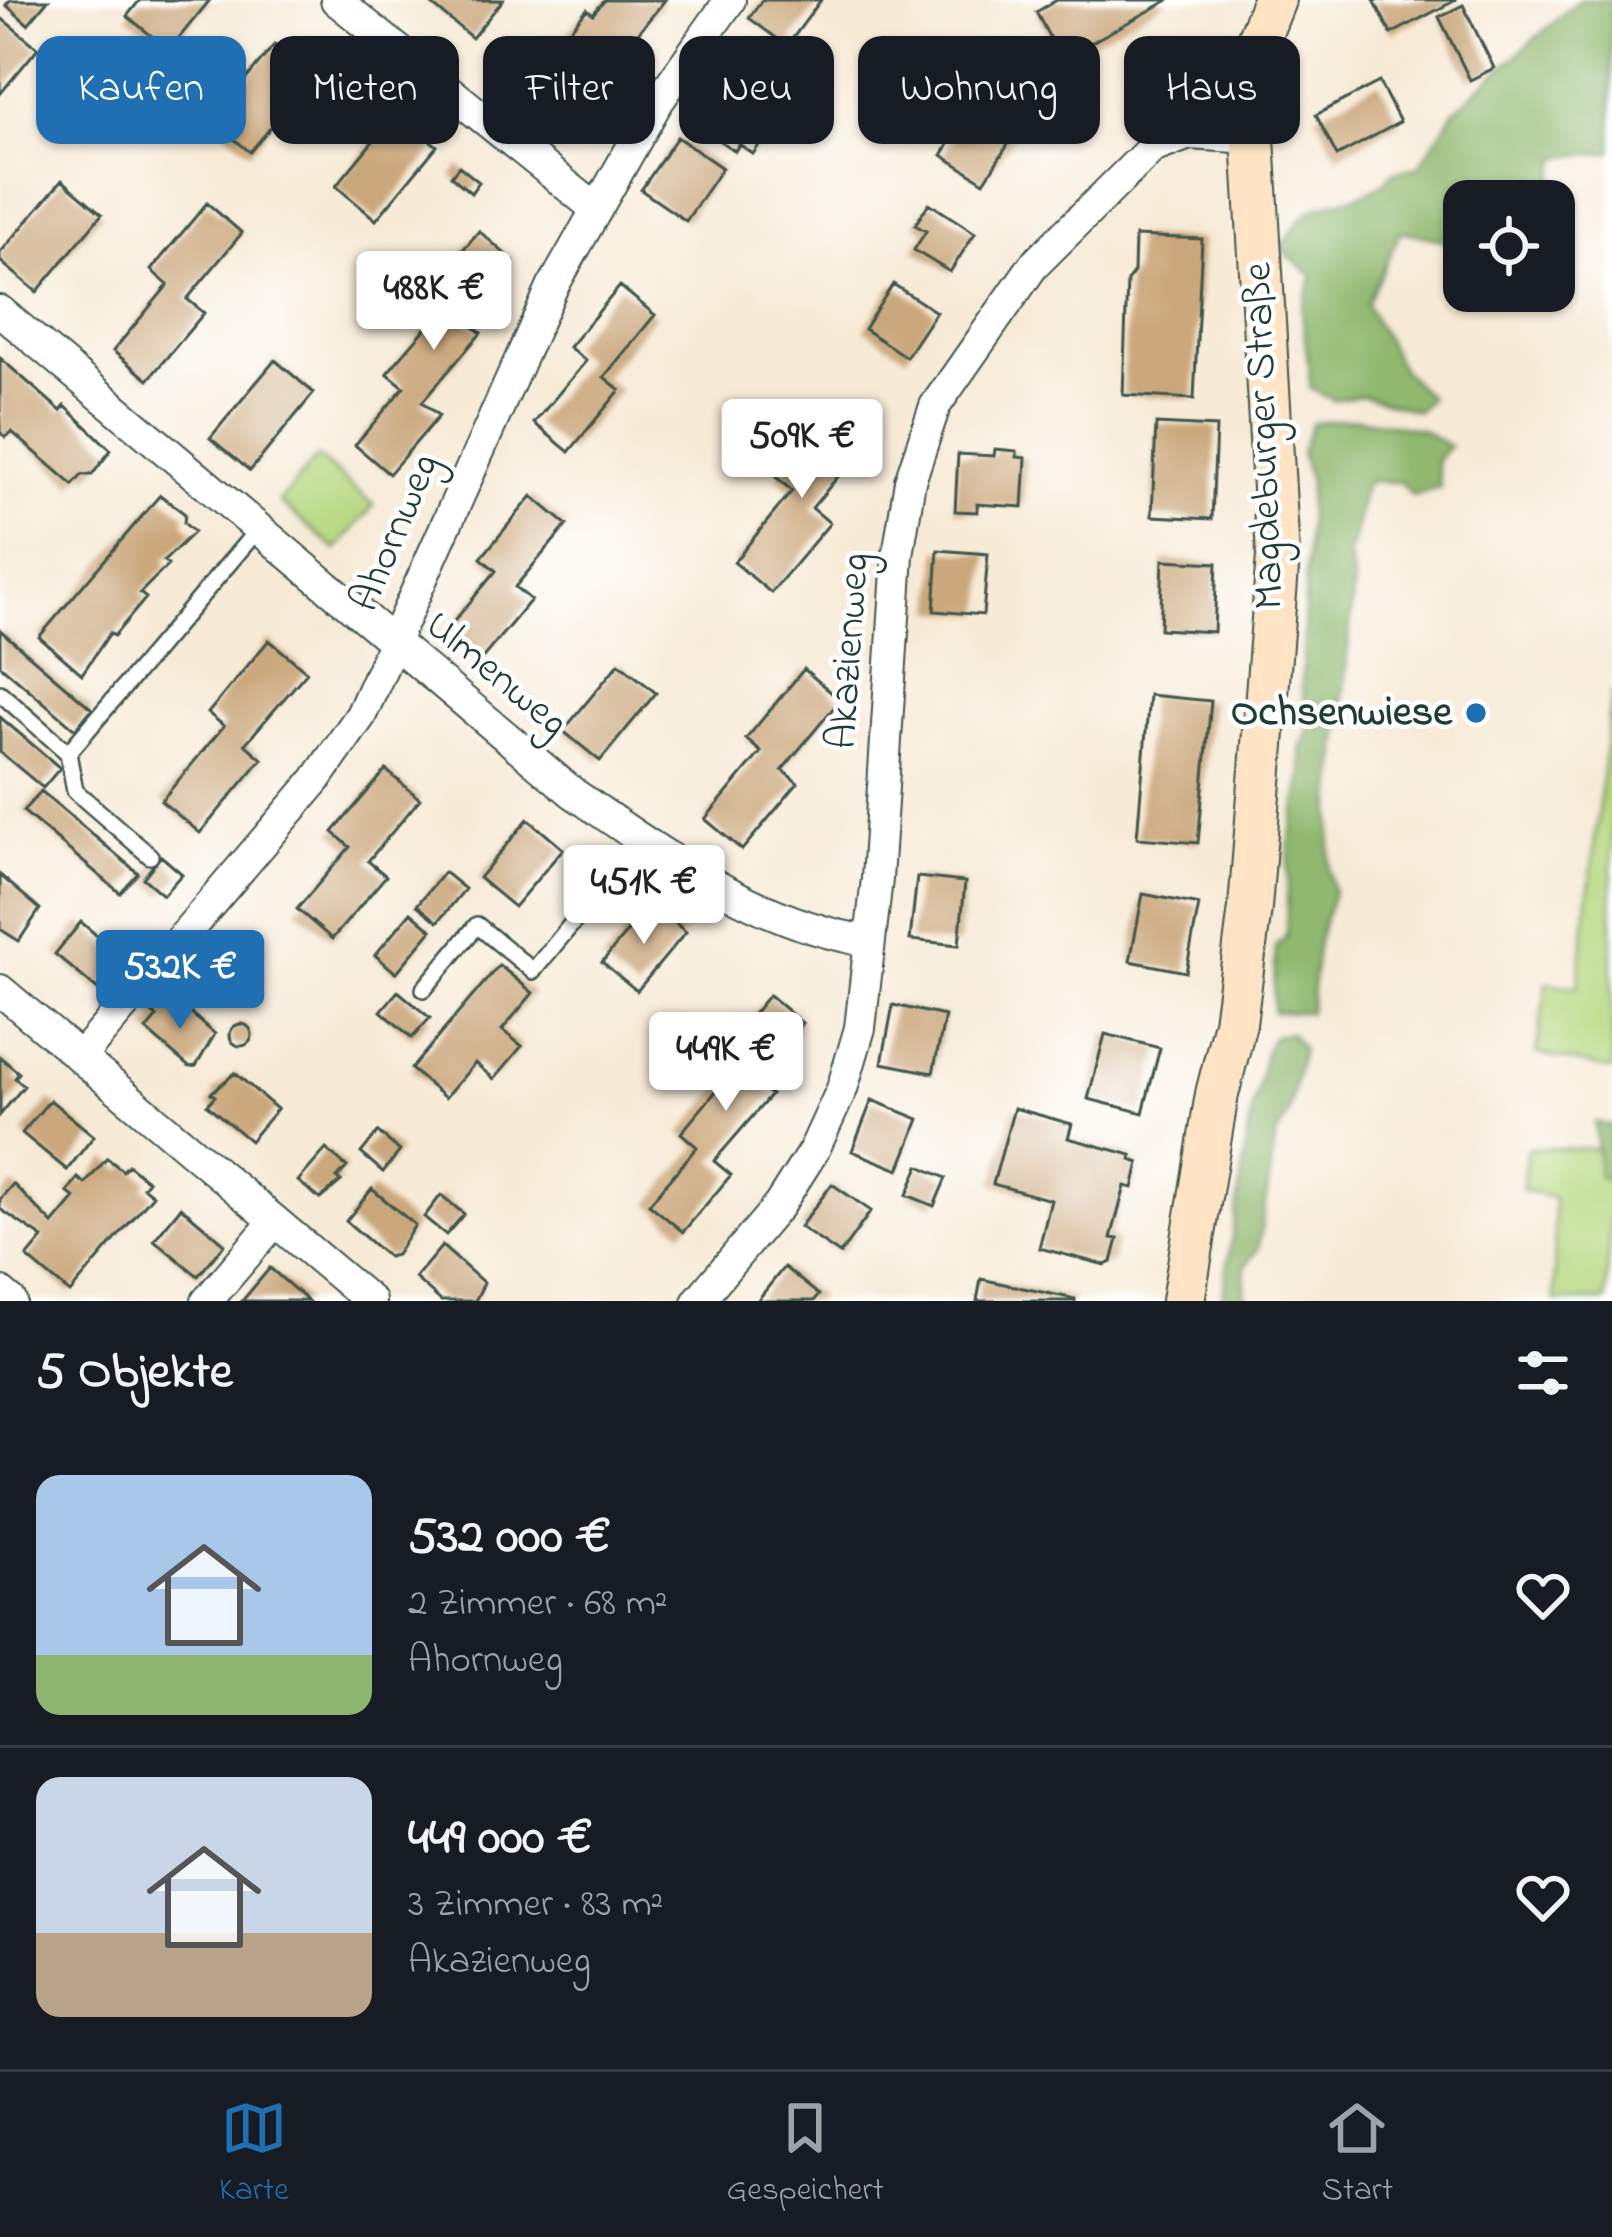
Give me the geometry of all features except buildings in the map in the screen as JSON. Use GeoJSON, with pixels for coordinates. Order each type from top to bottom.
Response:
{"type":"FeatureCollection","features":[{"type":"Feature","properties":{"kind":"main road","name":"Magdeburger Straße"},"geometry":{"type":"LineString","coordinates":[[1260,36],[1274,0]]}},
{"type":"Feature","properties":{"kind":"main road","name":"Magdeburger Straße"},"geometry":{"type":"LineString","coordinates":[[1183,1301],[1238,1000],[1278,556],[1253,144]]}},
{"type":"Feature","properties":{"kind":"street"},"geometry":{"type":"LineString","coordinates":[[336,0],[596,209]]}},
{"type":"Feature","properties":{"kind":"street","name":"Ahornweg"},"geometry":{"type":"LineString","coordinates":[[80,1057],[340,749],[394,644],[532,328],[657,103],[730,0]]}},
{"type":"Feature","properties":{"kind":"street","name":"Akazienweg"},"geometry":{"type":"LineString","coordinates":[[698,1301],[778,1204],[814,1150],[842,1089],[860,1028],[898,555],[910,481],[935,406],[1034,266],[1152,148],[1163,144]]}},
{"type":"Feature","properties":{"kind":"street","name":"Ulmenweg"},"geometry":{"type":"LineString","coordinates":[[0,311],[573,793],[641,840],[810,929],[869,941]]}},
{"type":"Feature","properties":{"kind":"street"},"geometry":{"type":"LineString","coordinates":[[0,990],[370,1301]]}},
{"type":"Feature","properties":{"kind":"street"},"geometry":{"type":"LineString","coordinates":[[207,1301],[275,1221]]}},
{"type":"Feature","properties":{"kind":"street"},"geometry":{"type":"LineString","coordinates":[[0,1292],[11,1301]]}},
{"type":"Feature","properties":{"kind":"lane"},"geometry":{"type":"LineString","coordinates":[[68,753],[258,529]]}},
{"type":"Feature","properties":{"kind":"lane"},"geometry":{"type":"LineString","coordinates":[[0,692],[68,753],[75,791],[150,856]]}},
{"type":"Feature","properties":{"kind":"lane"},"geometry":{"type":"LineString","coordinates":[[424,989],[477,925],[533,971],[641,840]]}},
{"type":"Feature","properties":{"kind":"green space"},"geometry":{"type":"Polygon","coordinates":[[[1579,0],[1612,0],[1612,152],[1559,157],[1552,180],[1443,180],[1443,240],[1401,231],[1366,304],[1402,370],[1430,398],[1417,411],[1362,395],[1333,400],[1311,389],[1302,310],[1313,276],[1280,248],[1312,210],[1365,193],[1392,173],[1419,166],[1455,110],[1579,0]]]}},
{"type":"Feature","properties":{"kind":"green space"},"geometry":{"type":"Polygon","coordinates":[[[1357,418],[1422,430],[1449,446],[1436,461],[1440,487],[1413,496],[1401,482],[1368,481],[1364,490],[1348,554],[1354,582],[1333,803],[1329,869],[1333,892],[1318,941],[1309,1012],[1273,1012],[1276,945],[1286,937],[1289,846],[1303,774],[1301,749],[1309,732],[1302,688],[1309,482],[1301,452],[1312,423],[1357,418]]]}},
{"type":"Feature","properties":{"kind":"green space"},"geometry":{"type":"Polygon","coordinates":[[[317,457],[374,505],[336,550],[279,502],[317,457]]]}},
{"type":"Feature","properties":{"kind":"green space"},"geometry":{"type":"Polygon","coordinates":[[[1612,691],[1612,1070],[1536,1053],[1547,983],[1578,987],[1612,691]]]}},
{"type":"Feature","properties":{"kind":"green space"},"geometry":{"type":"Polygon","coordinates":[[[1290,1033],[1302,1049],[1289,1112],[1276,1136],[1258,1249],[1245,1267],[1245,1301],[1222,1301],[1265,1053],[1273,1036],[1290,1033]]]}},
{"type":"Feature","properties":{"kind":"green space"},"geometry":{"type":"Polygon","coordinates":[[[1595,1122],[1612,1126],[1612,1183],[1599,1176],[1595,1122]]]}},
{"type":"Feature","properties":{"kind":"green space"},"geometry":{"type":"Polygon","coordinates":[[[1527,1148],[1599,1149],[1599,1176],[1612,1183],[1606,1301],[1555,1301],[1554,1198],[1522,1190],[1527,1148]]]}},
{"type":"Feature","properties":{"kind":"place","name":"Ochsenwiese"},"geometry":{"type":"Point","coordinates":[1476,713]}}]}
